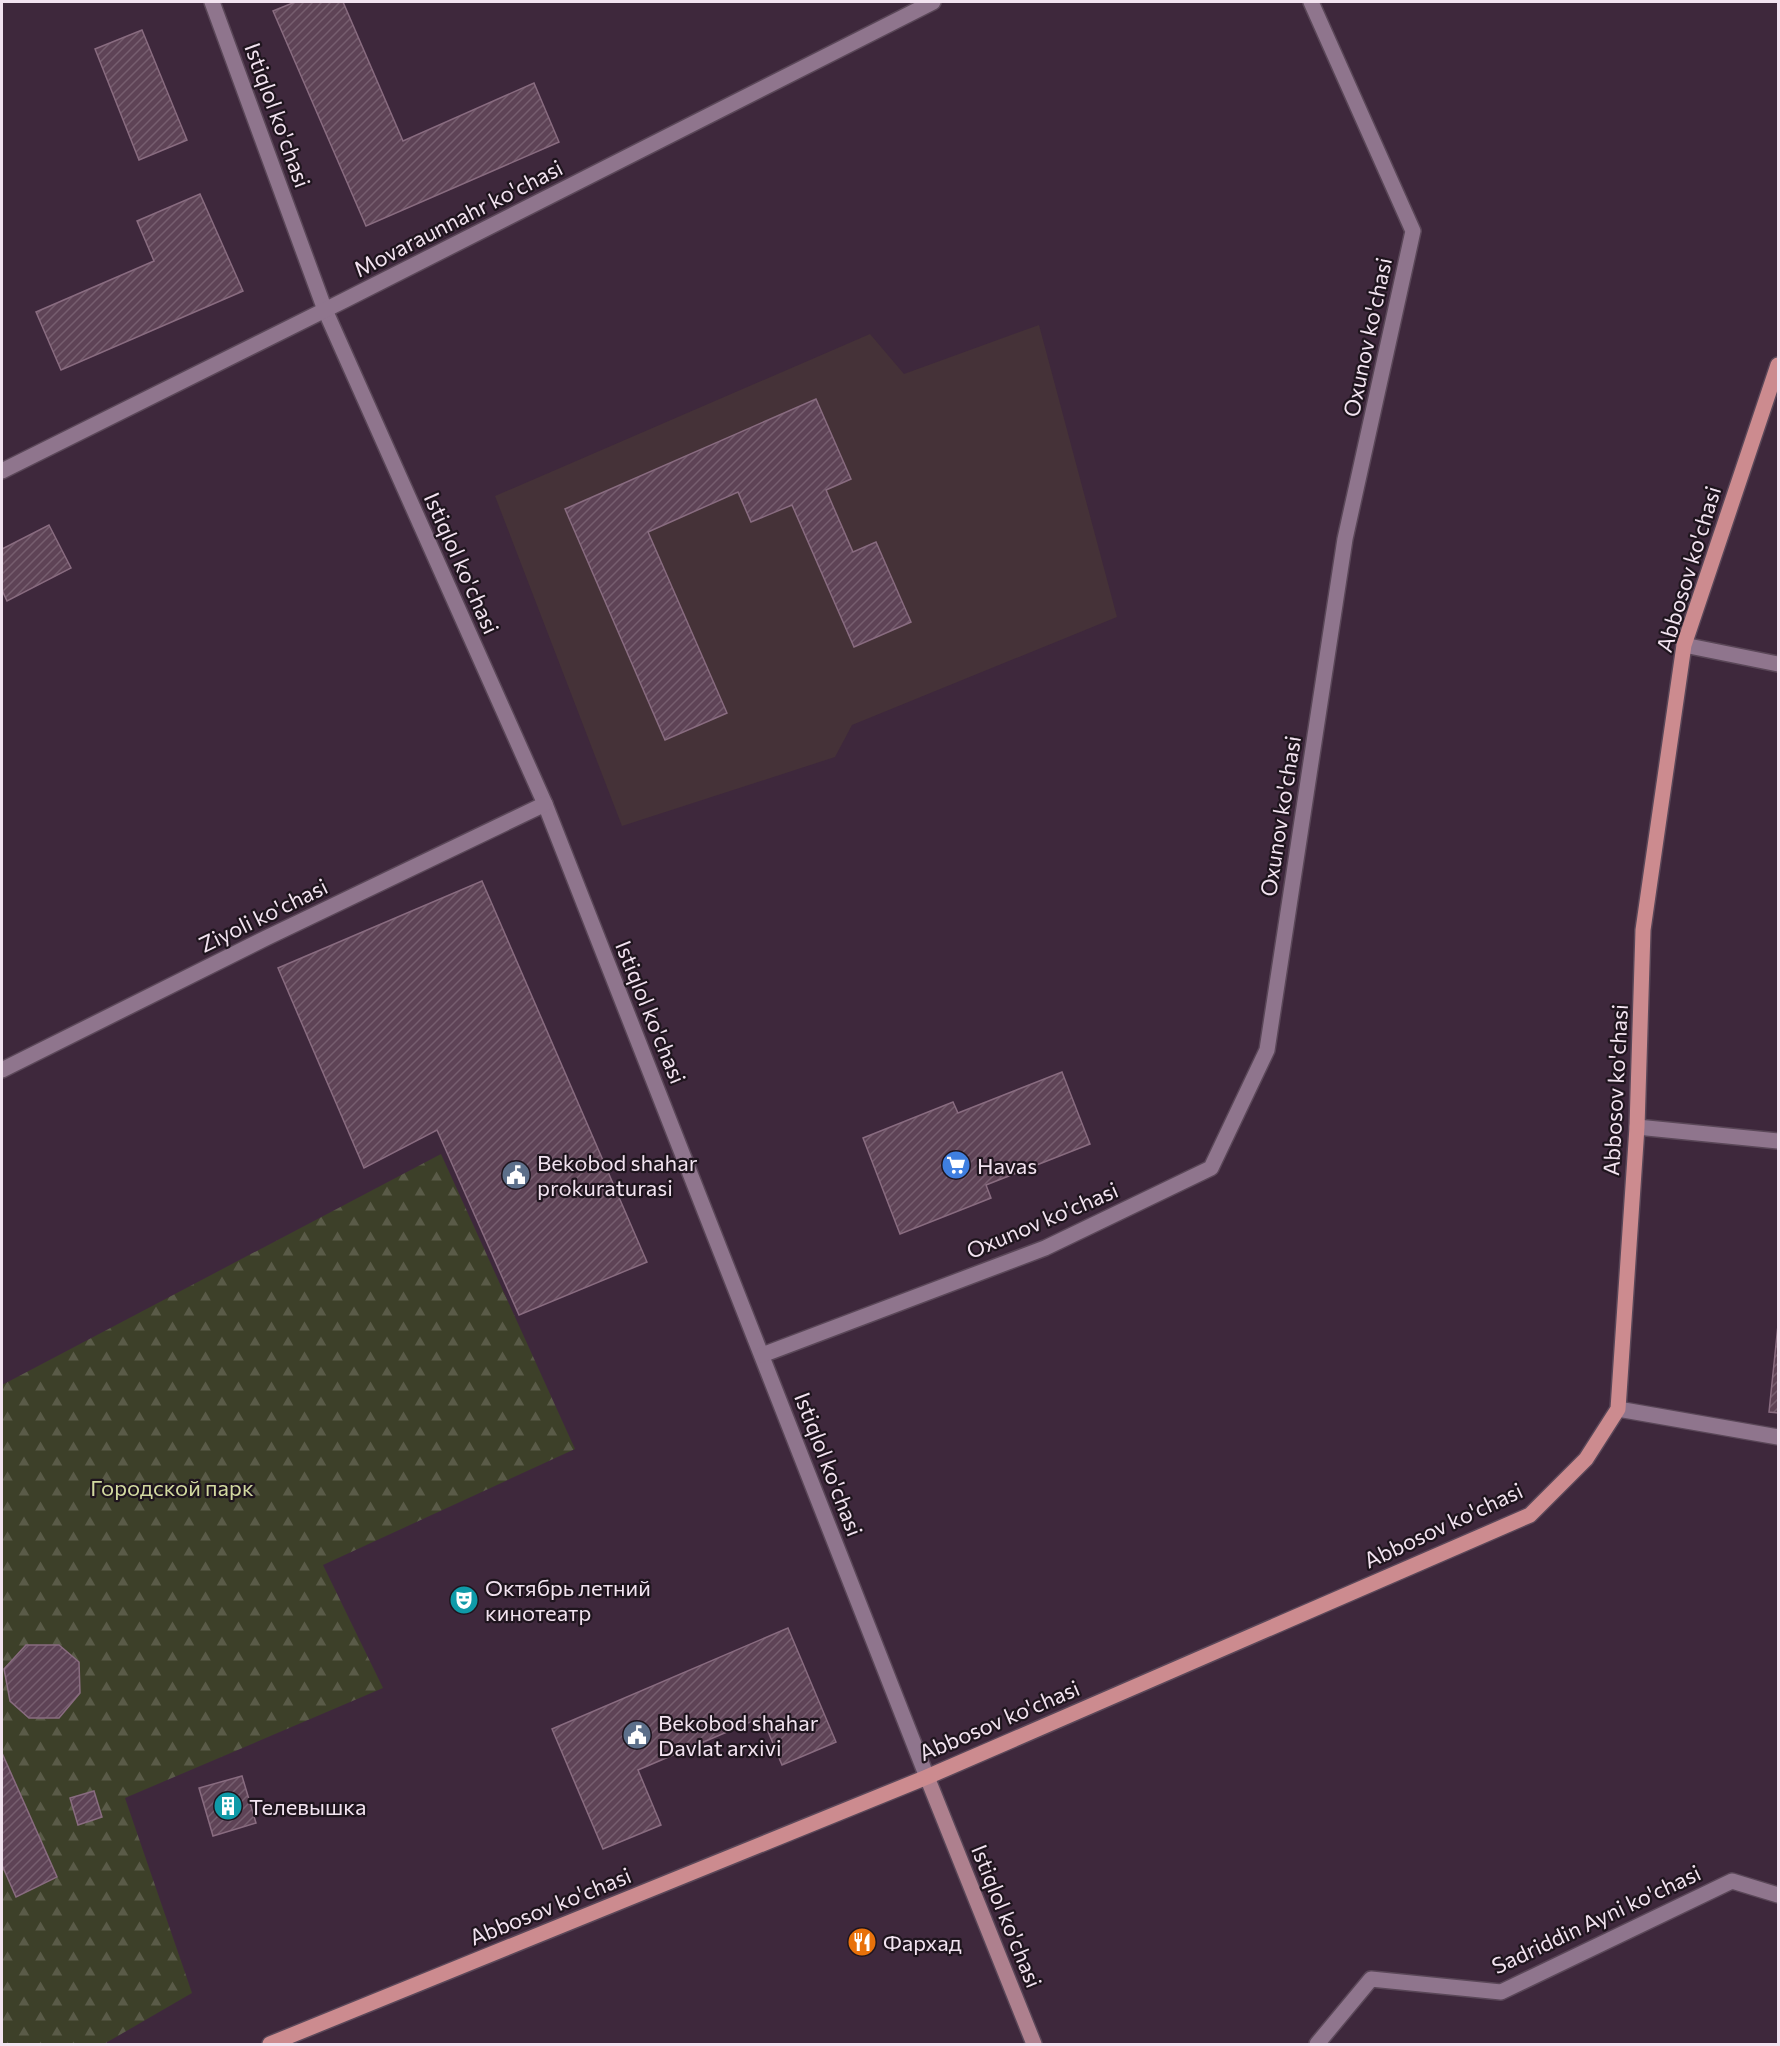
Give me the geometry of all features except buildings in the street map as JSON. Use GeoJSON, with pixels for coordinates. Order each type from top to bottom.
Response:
{"type":"FeatureCollection","features":[{"type":"Feature","properties":{"kind":"main road","name":"Abbosov ko'chasi"},"geometry":{"type":"LineString","coordinates":[[270,2044],[927,1777],[1530,1515],[1586,1459],[1618,1409],[1637,1127],[1643,930],[1683,645],[1779,365]]}},
{"type":"Feature","properties":{"kind":"main road","name":"Istiqlol ko'chasi"},"geometry":{"type":"LineString","coordinates":[[927,1777],[1034,2044]]}},
{"type":"Feature","properties":{"kind":"street","name":"Istiqlol ko'chasi"},"geometry":{"type":"LineString","coordinates":[[212,2],[325,310],[545,804],[927,1777]]}},
{"type":"Feature","properties":{"kind":"street","name":"Movaraunnahr ko'chasi"},"geometry":{"type":"LineString","coordinates":[[2,471],[933,2]]}},
{"type":"Feature","properties":{"kind":"street","name":"Oxunov ko'chasi"},"geometry":{"type":"LineString","coordinates":[[762,1355],[1045,1248],[1211,1168],[1267,1050],[1346,539],[1413,231],[1311,2]]}},
{"type":"Feature","properties":{"kind":"street"},"geometry":{"type":"LineString","coordinates":[[1683,645],[1779,664]]}},
{"type":"Feature","properties":{"kind":"street","name":"Ziyoli ko'chasi"},"geometry":{"type":"LineString","coordinates":[[2,1070],[266,938],[545,804]]}},
{"type":"Feature","properties":{"kind":"street"},"geometry":{"type":"LineString","coordinates":[[1637,1127],[1779,1141]]}},
{"type":"Feature","properties":{"kind":"street"},"geometry":{"type":"LineString","coordinates":[[1618,1409],[1779,1437]]}},
{"type":"Feature","properties":{"kind":"street","name":"Sadriddin Ayni ko'chasi"},"geometry":{"type":"LineString","coordinates":[[1317,2044],[1371,1979],[1501,1992],[1732,1881],[1779,1895]]}},
{"type":"Feature","properties":{"kind":"shaded area"},"geometry":{"type":"Polygon","coordinates":[[[1039,325],[1117,617],[852,725],[835,757],[622,826],[495,496],[870,334],[904,374],[1039,325]]]}},
{"type":"Feature","properties":{"kind":"green space","name":"Городской парк"},"geometry":{"type":"Polygon","coordinates":[[[441,1154],[575,1449],[323,1565],[383,1688],[125,1798],[192,1993],[104,2044],[2,2044],[2,1385],[441,1154]]]}},
{"type":"Feature","properties":{"kind":"place","name":"Havas"},"geometry":{"type":"Point","coordinates":[956,1165]}},
{"type":"Feature","properties":{"kind":"place","name":"Bekobod shahar prokuraturasi"},"geometry":{"type":"Point","coordinates":[516,1175]}},
{"type":"Feature","properties":{"kind":"place","name":"Октябрь летний кинотеатр"},"geometry":{"type":"Point","coordinates":[464,1600]}},
{"type":"Feature","properties":{"kind":"place","name":"Bekobod shahar Davlat arxivi"},"geometry":{"type":"Point","coordinates":[637,1735]}},
{"type":"Feature","properties":{"kind":"place","name":"Телевышка"},"geometry":{"type":"Point","coordinates":[228,1806]}},
{"type":"Feature","properties":{"kind":"place","name":"Фархад"},"geometry":{"type":"Point","coordinates":[862,1942]}}]}
